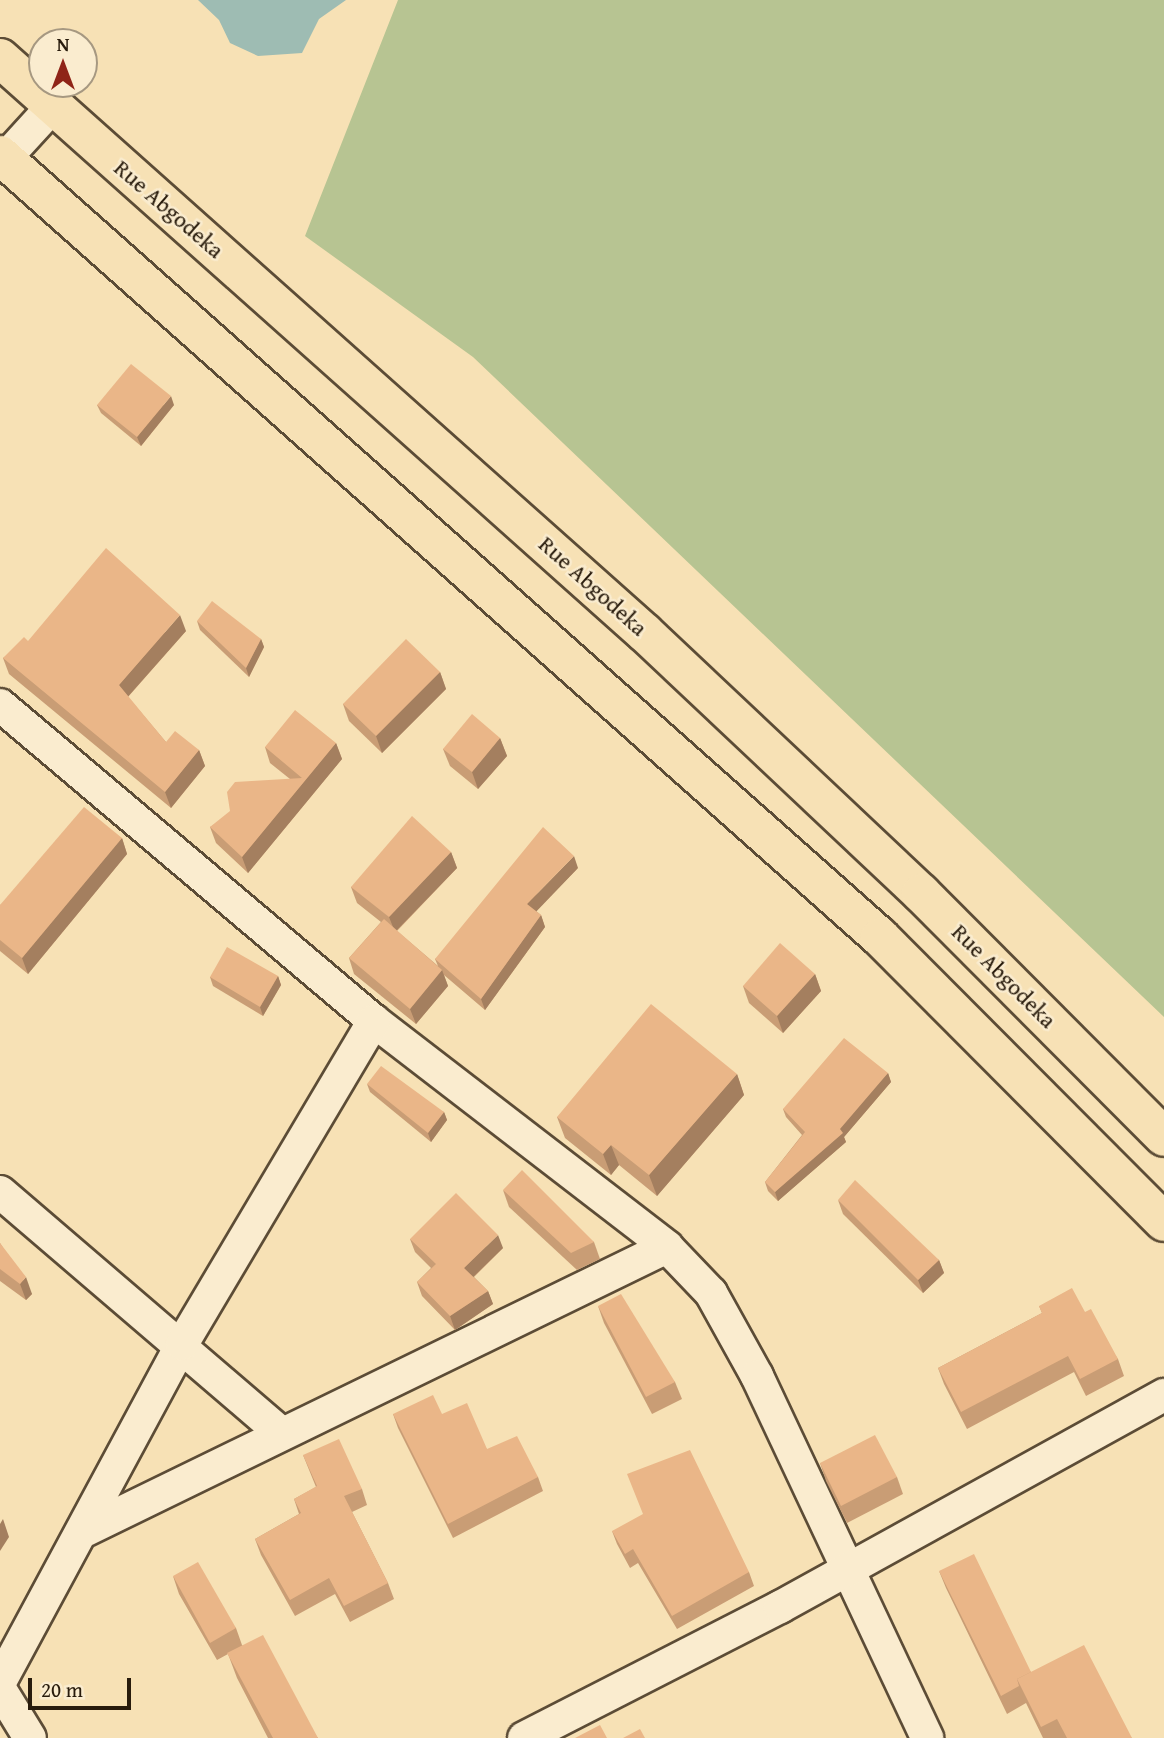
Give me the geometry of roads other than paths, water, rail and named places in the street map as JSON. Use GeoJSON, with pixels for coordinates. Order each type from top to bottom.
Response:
{"type":"FeatureCollection","features":[{"type":"Feature","properties":{"kind":"main road","name":"Rue Abgodeka"},"geometry":{"type":"LineString","coordinates":[[0,58],[645,633],[921,893],[1164,1137]]}},
{"type":"Feature","properties":{"kind":"main road"},"geometry":{"type":"LineString","coordinates":[[2,159],[880,937],[1164,1222]]}},
{"type":"Feature","properties":{"kind":"street"},"geometry":{"type":"LineString","coordinates":[[2,159],[52,107]]}},
{"type":"Feature","properties":{"kind":"street"},"geometry":{"type":"LineString","coordinates":[[0,705],[374,1021],[667,1247],[711,1293],[757,1376],[845,1570],[927,1738]]}},
{"type":"Feature","properties":{"kind":"street"},"geometry":{"type":"LineString","coordinates":[[0,1682],[86,1530],[182,1344],[374,1021]]}},
{"type":"Feature","properties":{"kind":"street"},"geometry":{"type":"LineString","coordinates":[[0,1192],[182,1344],[281,1433]]}},
{"type":"Feature","properties":{"kind":"street"},"geometry":{"type":"LineString","coordinates":[[86,1530],[667,1247]]}},
{"type":"Feature","properties":{"kind":"street"},"geometry":{"type":"LineString","coordinates":[[524,1738],[845,1570],[1164,1395]]}},
{"type":"Feature","properties":{"kind":"street"},"geometry":{"type":"LineString","coordinates":[[0,1689],[30,1738]]}},
{"type":"Feature","properties":{"kind":"water"},"geometry":{"type":"Polygon","coordinates":[[[198,0],[346,0],[319,19],[302,53],[258,56],[230,43],[219,20],[198,0]]]}}]}
